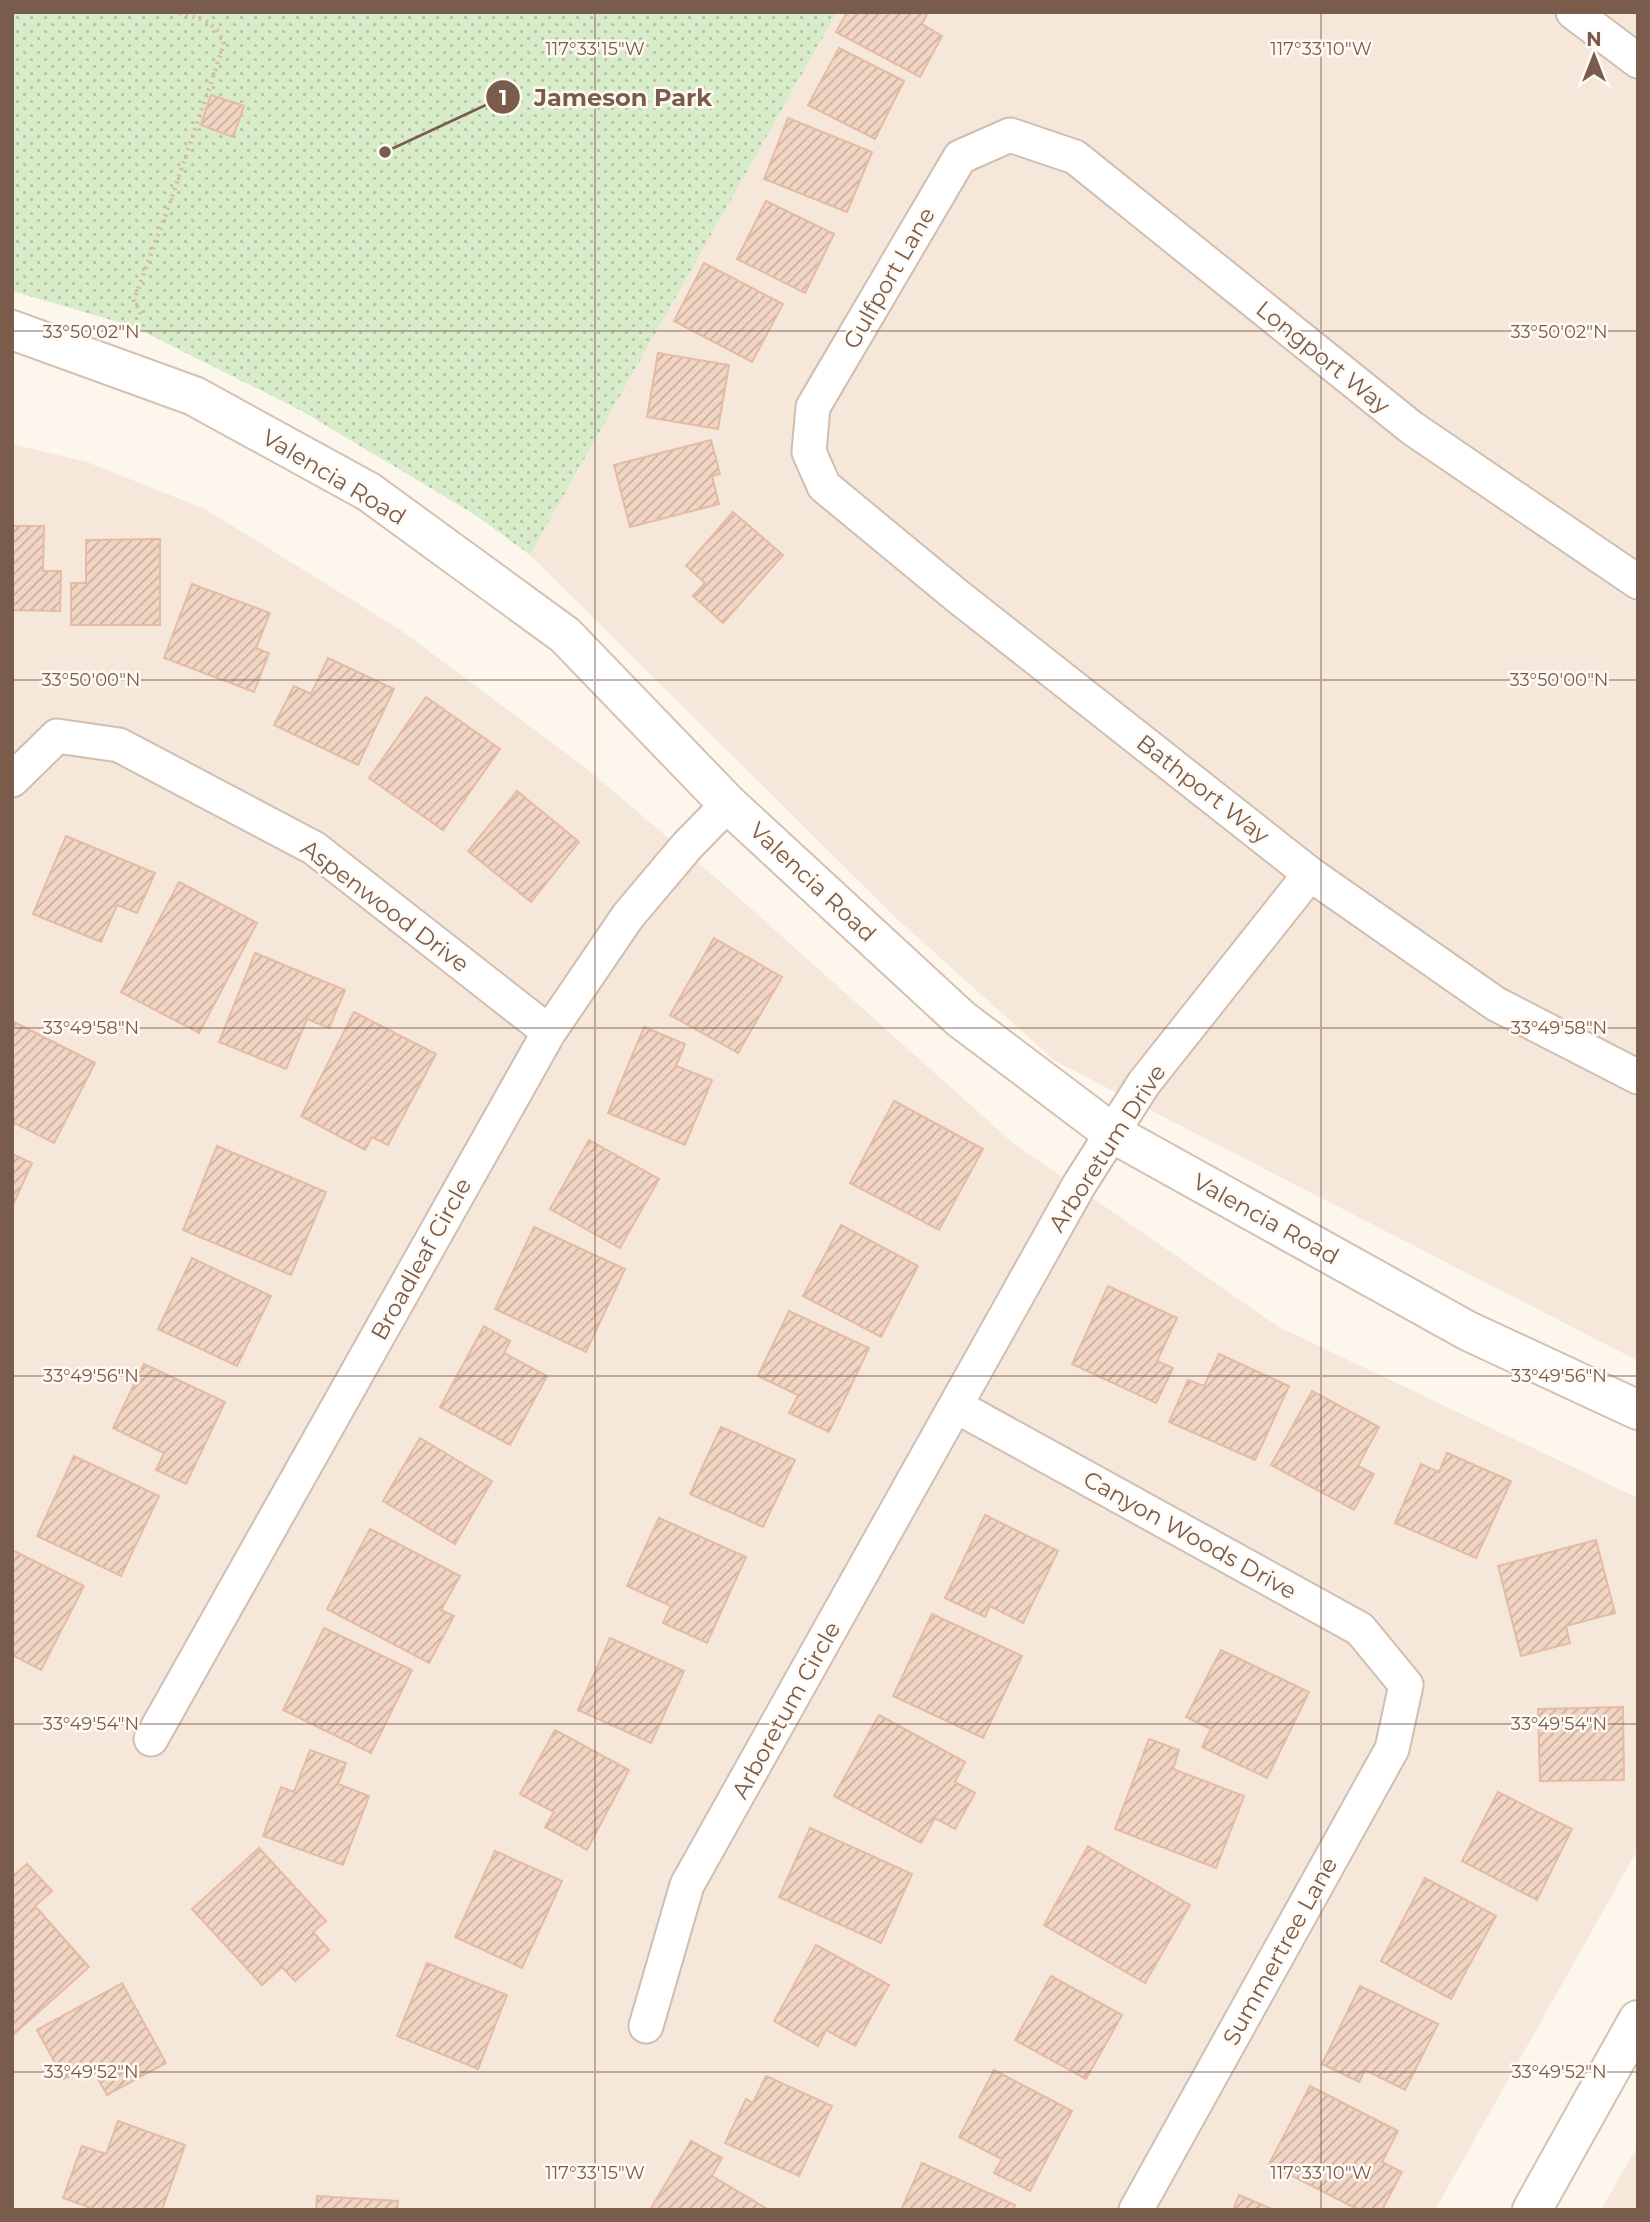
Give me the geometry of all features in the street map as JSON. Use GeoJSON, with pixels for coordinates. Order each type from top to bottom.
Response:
{"type":"FeatureCollection","features":[{"type":"Feature","properties":{"kind":"street"},"geometry":{"type":"LineString","coordinates":[[1573,12],[1638,61]]}},
{"type":"Feature","properties":{"kind":"street","name":"Gulfport Lane"},"geometry":{"type":"LineString","coordinates":[[809,452],[813,407],[960,157],[1010,135]]}},
{"type":"Feature","properties":{"kind":"street","name":"Longport Way"},"geometry":{"type":"LineString","coordinates":[[1010,135],[1075,157],[1412,428],[1638,582]]}},
{"type":"Feature","properties":{"kind":"street","name":"Valencia Road"},"geometry":{"type":"LineString","coordinates":[[12,330],[194,396],[369,492],[565,635],[728,804],[961,1019],[1112,1133],[1468,1331],[1638,1410]]}},
{"type":"Feature","properties":{"kind":"street","name":"Bathport Way"},"geometry":{"type":"LineString","coordinates":[[809,452],[824,486],[956,595],[1310,874],[1496,1004],[1638,1077]]}},
{"type":"Feature","properties":{"kind":"street","name":"Aspenwood Drive"},"geometry":{"type":"LineString","coordinates":[[12,780],[57,736],[119,745],[314,848],[550,1032]]}},
{"type":"Feature","properties":{"kind":"street","name":"Broadleaf Circle"},"geometry":{"type":"LineString","coordinates":[[150,1738],[550,1032],[628,916],[687,846],[728,804]]}},
{"type":"Feature","properties":{"kind":"street","name":"Arboretum Drive"},"geometry":{"type":"LineString","coordinates":[[956,1406],[1079,1185],[1144,1083],[1310,874]]}},
{"type":"Feature","properties":{"kind":"street","name":"Canyon Woods Drive"},"geometry":{"type":"LineString","coordinates":[[956,1406],[1360,1629],[1406,1685]]}},
{"type":"Feature","properties":{"kind":"street","name":"Arboretum Circle"},"geometry":{"type":"LineString","coordinates":[[646,2026],[687,1885],[956,1406]]}},
{"type":"Feature","properties":{"kind":"street","name":"Summertree Lane"},"geometry":{"type":"LineString","coordinates":[[1136,2210],[1392,1749],[1406,1685]]}},
{"type":"Feature","properties":{"kind":"street"},"geometry":{"type":"LineString","coordinates":[[1532,2210],[1638,2020]]}},
{"type":"Feature","properties":{"kind":"path"},"geometry":{"type":"LineString","coordinates":[[141,314],[134,300],[173,197],[224,44],[220,33],[211,23],[176,12]]}},
{"type":"Feature","properties":{"kind":"shaded area"},"geometry":{"type":"Polygon","coordinates":[[[837,12],[1638,12],[1638,1361],[1055,1061],[896,918],[530,555],[837,12]]]}},
{"type":"Feature","properties":{"kind":"shaded area"},"geometry":{"type":"Polygon","coordinates":[[[12,444],[87,462],[205,509],[399,629],[586,768],[738,897],[1013,1143],[1279,1327],[1638,1498],[1638,1849],[1435,2210],[12,2210],[12,444]]]}},
{"type":"Feature","properties":{"kind":"shaded area"},"geometry":{"type":"Polygon","coordinates":[[[1638,2145],[1638,2210],[1601,2210],[1638,2145]]]}},
{"type":"Feature","properties":{"kind":"green space"},"geometry":{"type":"Polygon","coordinates":[[[12,12],[837,12],[530,555],[474,514],[300,410],[132,326],[12,291],[12,12]]]}},
{"type":"Feature","properties":{"kind":"building"},"geometry":{"type":"Polygon","coordinates":[[[847,12],[928,12],[922,24],[942,36],[920,77],[836,32],[847,12]]]}},
{"type":"Feature","properties":{"kind":"building"},"geometry":{"type":"Polygon","coordinates":[[[839,48],[904,81],[875,139],[808,105],[839,48]]]}},
{"type":"Feature","properties":{"kind":"building"},"geometry":{"type":"Polygon","coordinates":[[[211,95],[244,106],[233,137],[201,125],[211,95]]]}},
{"type":"Feature","properties":{"kind":"building"},"geometry":{"type":"Polygon","coordinates":[[[788,118],[872,152],[847,212],[764,179],[788,118]]]}},
{"type":"Feature","properties":{"kind":"building"},"geometry":{"type":"Polygon","coordinates":[[[766,201],[834,234],[805,293],[737,259],[766,201]]]}},
{"type":"Feature","properties":{"kind":"building"},"geometry":{"type":"Polygon","coordinates":[[[704,263],[783,304],[752,362],[674,321],[704,263]]]}},
{"type":"Feature","properties":{"kind":"building"},"geometry":{"type":"Polygon","coordinates":[[[658,353],[729,365],[718,429],[647,417],[658,353]]]}},
{"type":"Feature","properties":{"kind":"building"},"geometry":{"type":"Polygon","coordinates":[[[711,440],[720,474],[712,476],[719,504],[630,527],[614,465],[711,440]]]}},
{"type":"Feature","properties":{"kind":"building"},"geometry":{"type":"Polygon","coordinates":[[[733,512],[783,555],[723,623],[693,596],[705,583],[686,566],[733,512]]]}},
{"type":"Feature","properties":{"kind":"building"},"geometry":{"type":"Polygon","coordinates":[[[12,526],[44,526],[43,571],[61,571],[60,611],[12,610],[12,526]]]}},
{"type":"Feature","properties":{"kind":"building"},"geometry":{"type":"Polygon","coordinates":[[[160,539],[160,625],[71,625],[71,583],[86,583],[86,540],[160,539]]]}},
{"type":"Feature","properties":{"kind":"building"},"geometry":{"type":"Polygon","coordinates":[[[192,584],[270,613],[256,648],[269,653],[254,692],[164,658],[192,584]]]}},
{"type":"Feature","properties":{"kind":"building"},"geometry":{"type":"Polygon","coordinates":[[[328,658],[394,689],[358,765],[274,725],[294,686],[311,694],[328,658]]]}},
{"type":"Feature","properties":{"kind":"building"},"geometry":{"type":"Polygon","coordinates":[[[426,697],[500,749],[443,830],[369,778],[426,697]]]}},
{"type":"Feature","properties":{"kind":"building"},"geometry":{"type":"Polygon","coordinates":[[[517,791],[579,842],[531,902],[468,851],[517,791]]]}},
{"type":"Feature","properties":{"kind":"building"},"geometry":{"type":"Polygon","coordinates":[[[66,836],[155,873],[137,913],[117,905],[101,942],[33,914],[66,836]]]}},
{"type":"Feature","properties":{"kind":"building"},"geometry":{"type":"Polygon","coordinates":[[[179,882],[257,923],[199,1033],[121,992],[179,882]]]}},
{"type":"Feature","properties":{"kind":"building"},"geometry":{"type":"Polygon","coordinates":[[[714,938],[782,977],[738,1053],[670,1015],[714,938]]]}},
{"type":"Feature","properties":{"kind":"building"},"geometry":{"type":"Polygon","coordinates":[[[255,953],[345,990],[329,1028],[307,1019],[286,1069],[219,1042],[255,953]]]}},
{"type":"Feature","properties":{"kind":"building"},"geometry":{"type":"Polygon","coordinates":[[[354,1012],[436,1054],[388,1145],[372,1137],[365,1150],[301,1116],[354,1012]]]}},
{"type":"Feature","properties":{"kind":"building"},"geometry":{"type":"Polygon","coordinates":[[[12,1021],[95,1063],[54,1143],[12,1122],[12,1021]]]}},
{"type":"Feature","properties":{"kind":"building"},"geometry":{"type":"Polygon","coordinates":[[[644,1027],[685,1044],[676,1066],[712,1080],[685,1145],[608,1113],[644,1027]]]}},
{"type":"Feature","properties":{"kind":"building"},"geometry":{"type":"Polygon","coordinates":[[[894,1101],[983,1149],[939,1230],[850,1183],[894,1101]]]}},
{"type":"Feature","properties":{"kind":"building"},"geometry":{"type":"Polygon","coordinates":[[[589,1140],[659,1179],[620,1248],[550,1209],[589,1140]]]}},
{"type":"Feature","properties":{"kind":"building"},"geometry":{"type":"Polygon","coordinates":[[[217,1146],[326,1192],[291,1275],[183,1230],[217,1146]]]}},
{"type":"Feature","properties":{"kind":"building"},"geometry":{"type":"Polygon","coordinates":[[[12,1154],[32,1163],[12,1207],[12,1154]]]}},
{"type":"Feature","properties":{"kind":"building"},"geometry":{"type":"Polygon","coordinates":[[[841,1225],[918,1266],[881,1337],[803,1296],[841,1225]]]}},
{"type":"Feature","properties":{"kind":"building"},"geometry":{"type":"Polygon","coordinates":[[[534,1227],[625,1269],[586,1352],[495,1309],[534,1227]]]}},
{"type":"Feature","properties":{"kind":"building"},"geometry":{"type":"Polygon","coordinates":[[[192,1258],[271,1296],[237,1366],[158,1329],[192,1258]]]}},
{"type":"Feature","properties":{"kind":"building"},"geometry":{"type":"Polygon","coordinates":[[[1108,1286],[1177,1318],[1157,1361],[1173,1368],[1156,1403],[1072,1364],[1108,1286]]]}},
{"type":"Feature","properties":{"kind":"building"},"geometry":{"type":"Polygon","coordinates":[[[789,1311],[869,1348],[829,1432],[789,1413],[798,1395],[758,1376],[789,1311]]]}},
{"type":"Feature","properties":{"kind":"building"},"geometry":{"type":"Polygon","coordinates":[[[484,1326],[510,1341],[504,1353],[547,1376],[510,1445],[440,1407],[484,1326]]]}},
{"type":"Feature","properties":{"kind":"building"},"geometry":{"type":"Polygon","coordinates":[[[1219,1354],[1289,1386],[1255,1460],[1169,1422],[1188,1380],[1204,1386],[1219,1354]]]}},
{"type":"Feature","properties":{"kind":"building"},"geometry":{"type":"Polygon","coordinates":[[[144,1364],[225,1402],[186,1484],[156,1470],[164,1453],[113,1428],[144,1364]]]}},
{"type":"Feature","properties":{"kind":"building"},"geometry":{"type":"Polygon","coordinates":[[[1312,1391],[1379,1427],[1358,1466],[1374,1474],[1354,1510],[1271,1465],[1312,1391]]]}},
{"type":"Feature","properties":{"kind":"building"},"geometry":{"type":"Polygon","coordinates":[[[721,1427],[795,1460],[763,1527],[690,1494],[721,1427]]]}},
{"type":"Feature","properties":{"kind":"building"},"geometry":{"type":"Polygon","coordinates":[[[420,1438],[492,1481],[455,1544],[383,1501],[420,1438]]]}},
{"type":"Feature","properties":{"kind":"building"},"geometry":{"type":"Polygon","coordinates":[[[1447,1453],[1511,1481],[1476,1558],[1395,1523],[1421,1464],[1439,1472],[1447,1453]]]}},
{"type":"Feature","properties":{"kind":"building"},"geometry":{"type":"Polygon","coordinates":[[[74,1456],[159,1496],[121,1576],[37,1536],[74,1456]]]}},
{"type":"Feature","properties":{"kind":"building"},"geometry":{"type":"Polygon","coordinates":[[[985,1515],[1058,1551],[1023,1623],[990,1606],[985,1617],[945,1598],[985,1515]]]}},
{"type":"Feature","properties":{"kind":"building"},"geometry":{"type":"Polygon","coordinates":[[[659,1518],[746,1557],[707,1643],[663,1623],[671,1606],[627,1586],[659,1518]]]}},
{"type":"Feature","properties":{"kind":"building"},"geometry":{"type":"Polygon","coordinates":[[[370,1529],[460,1576],[441,1610],[454,1616],[429,1663],[327,1609],[370,1529]]]}},
{"type":"Feature","properties":{"kind":"building"},"geometry":{"type":"Polygon","coordinates":[[[1596,1540],[1615,1613],[1566,1626],[1570,1643],[1521,1656],[1498,1566],[1596,1540]]]}},
{"type":"Feature","properties":{"kind":"building"},"geometry":{"type":"Polygon","coordinates":[[[12,1550],[84,1586],[41,1670],[12,1655],[12,1550]]]}},
{"type":"Feature","properties":{"kind":"building"},"geometry":{"type":"Polygon","coordinates":[[[932,1614],[1022,1656],[983,1738],[893,1696],[932,1614]]]}},
{"type":"Feature","properties":{"kind":"building"},"geometry":{"type":"Polygon","coordinates":[[[324,1628],[412,1670],[371,1753],[283,1710],[324,1628]]]}},
{"type":"Feature","properties":{"kind":"building"},"geometry":{"type":"Polygon","coordinates":[[[610,1638],[684,1671],[651,1743],[578,1710],[610,1638]]]}},
{"type":"Feature","properties":{"kind":"building"},"geometry":{"type":"Polygon","coordinates":[[[1221,1650],[1309,1692],[1267,1778],[1202,1747],[1211,1729],[1186,1717],[1221,1650]]]}},
{"type":"Feature","properties":{"kind":"building"},"geometry":{"type":"Polygon","coordinates":[[[1623,1707],[1624,1780],[1540,1781],[1538,1709],[1623,1707]]]}},
{"type":"Feature","properties":{"kind":"building"},"geometry":{"type":"Polygon","coordinates":[[[879,1715],[965,1762],[955,1782],[975,1793],[955,1829],[935,1818],[921,1843],[834,1796],[879,1715]]]}},
{"type":"Feature","properties":{"kind":"building"},"geometry":{"type":"Polygon","coordinates":[[[555,1730],[629,1770],[587,1850],[545,1827],[554,1812],[520,1794],[555,1730]]]}},
{"type":"Feature","properties":{"kind":"building"},"geometry":{"type":"Polygon","coordinates":[[[1149,1739],[1179,1750],[1173,1769],[1244,1796],[1216,1868],[1115,1829],[1149,1739]]]}},
{"type":"Feature","properties":{"kind":"building"},"geometry":{"type":"Polygon","coordinates":[[[310,1750],[346,1763],[338,1784],[369,1796],[343,1865],[263,1836],[281,1787],[294,1792],[310,1750]]]}},
{"type":"Feature","properties":{"kind":"building"},"geometry":{"type":"Polygon","coordinates":[[[1498,1792],[1572,1829],[1537,1900],[1462,1861],[1498,1792]]]}},
{"type":"Feature","properties":{"kind":"building"},"geometry":{"type":"Polygon","coordinates":[[[810,1828],[912,1874],[881,1943],[779,1897],[810,1828]]]}},
{"type":"Feature","properties":{"kind":"building"},"geometry":{"type":"Polygon","coordinates":[[[1088,1846],[1190,1905],[1145,1983],[1044,1925],[1088,1846]]]}},
{"type":"Feature","properties":{"kind":"building"},"geometry":{"type":"Polygon","coordinates":[[[259,1848],[326,1921],[313,1932],[329,1950],[295,1981],[282,1967],[262,1985],[192,1909],[259,1848]]]}},
{"type":"Feature","properties":{"kind":"building"},"geometry":{"type":"Polygon","coordinates":[[[495,1851],[562,1881],[522,1968],[455,1937],[495,1851]]]}},
{"type":"Feature","properties":{"kind":"building"},"geometry":{"type":"Polygon","coordinates":[[[27,1864],[52,1891],[35,1906],[89,1967],[14,2034],[12,1925],[15,1923],[12,1920],[12,1877],[27,1864]]]}},
{"type":"Feature","properties":{"kind":"building"},"geometry":{"type":"Polygon","coordinates":[[[1425,1878],[1496,1916],[1451,1999],[1381,1961],[1425,1878]]]}},
{"type":"Feature","properties":{"kind":"building"},"geometry":{"type":"Polygon","coordinates":[[[816,1945],[889,1985],[855,2046],[826,2030],[818,2046],[774,2021],[816,1945]]]}},
{"type":"Feature","properties":{"kind":"building"},"geometry":{"type":"Polygon","coordinates":[[[427,1963],[507,1995],[478,2069],[397,2036],[427,1963]]]}},
{"type":"Feature","properties":{"kind":"building"},"geometry":{"type":"Polygon","coordinates":[[[1051,1976],[1122,2015],[1086,2079],[1015,2040],[1051,1976]]]}},
{"type":"Feature","properties":{"kind":"building"},"geometry":{"type":"Polygon","coordinates":[[[122,1983],[166,2063],[107,2095],[90,2065],[64,2079],[37,2030],[122,1983]]]}},
{"type":"Feature","properties":{"kind":"building"},"geometry":{"type":"Polygon","coordinates":[[[1360,1986],[1438,2024],[1405,2090],[1365,2070],[1359,2082],[1322,2064],[1360,1986]]]}},
{"type":"Feature","properties":{"kind":"building"},"geometry":{"type":"Polygon","coordinates":[[[994,2070],[1072,2111],[1030,2191],[994,2173],[1002,2159],[959,2137],[994,2070]]]}},
{"type":"Feature","properties":{"kind":"building"},"geometry":{"type":"Polygon","coordinates":[[[766,2076],[832,2106],[799,2176],[725,2143],[746,2099],[753,2103],[766,2076]]]}},
{"type":"Feature","properties":{"kind":"building"},"geometry":{"type":"Polygon","coordinates":[[[1310,2086],[1398,2131],[1382,2162],[1402,2172],[1382,2210],[1359,2210],[1269,2164],[1310,2086]]]}},
{"type":"Feature","properties":{"kind":"building"},"geometry":{"type":"Polygon","coordinates":[[[118,2121],[185,2145],[162,2210],[96,2210],[63,2198],[82,2146],[106,2154],[118,2121]]]}},
{"type":"Feature","properties":{"kind":"building"},"geometry":{"type":"Polygon","coordinates":[[[691,2141],[722,2158],[712,2176],[769,2210],[650,2210],[691,2141]]]}},
{"type":"Feature","properties":{"kind":"building"},"geometry":{"type":"Polygon","coordinates":[[[922,2163],[1015,2205],[1013,2210],[901,2210],[922,2163]]]}},
{"type":"Feature","properties":{"kind":"building"},"geometry":{"type":"Polygon","coordinates":[[[1239,2195],[1274,2210],[1233,2210],[1239,2195]]]}},
{"type":"Feature","properties":{"kind":"building"},"geometry":{"type":"Polygon","coordinates":[[[317,2196],[398,2201],[397,2210],[316,2210],[317,2196]]]}},
{"type":"Feature","properties":{"kind":"place","name":"Jameson Park"},"geometry":{"type":"Point","coordinates":[385,152]}}]}
